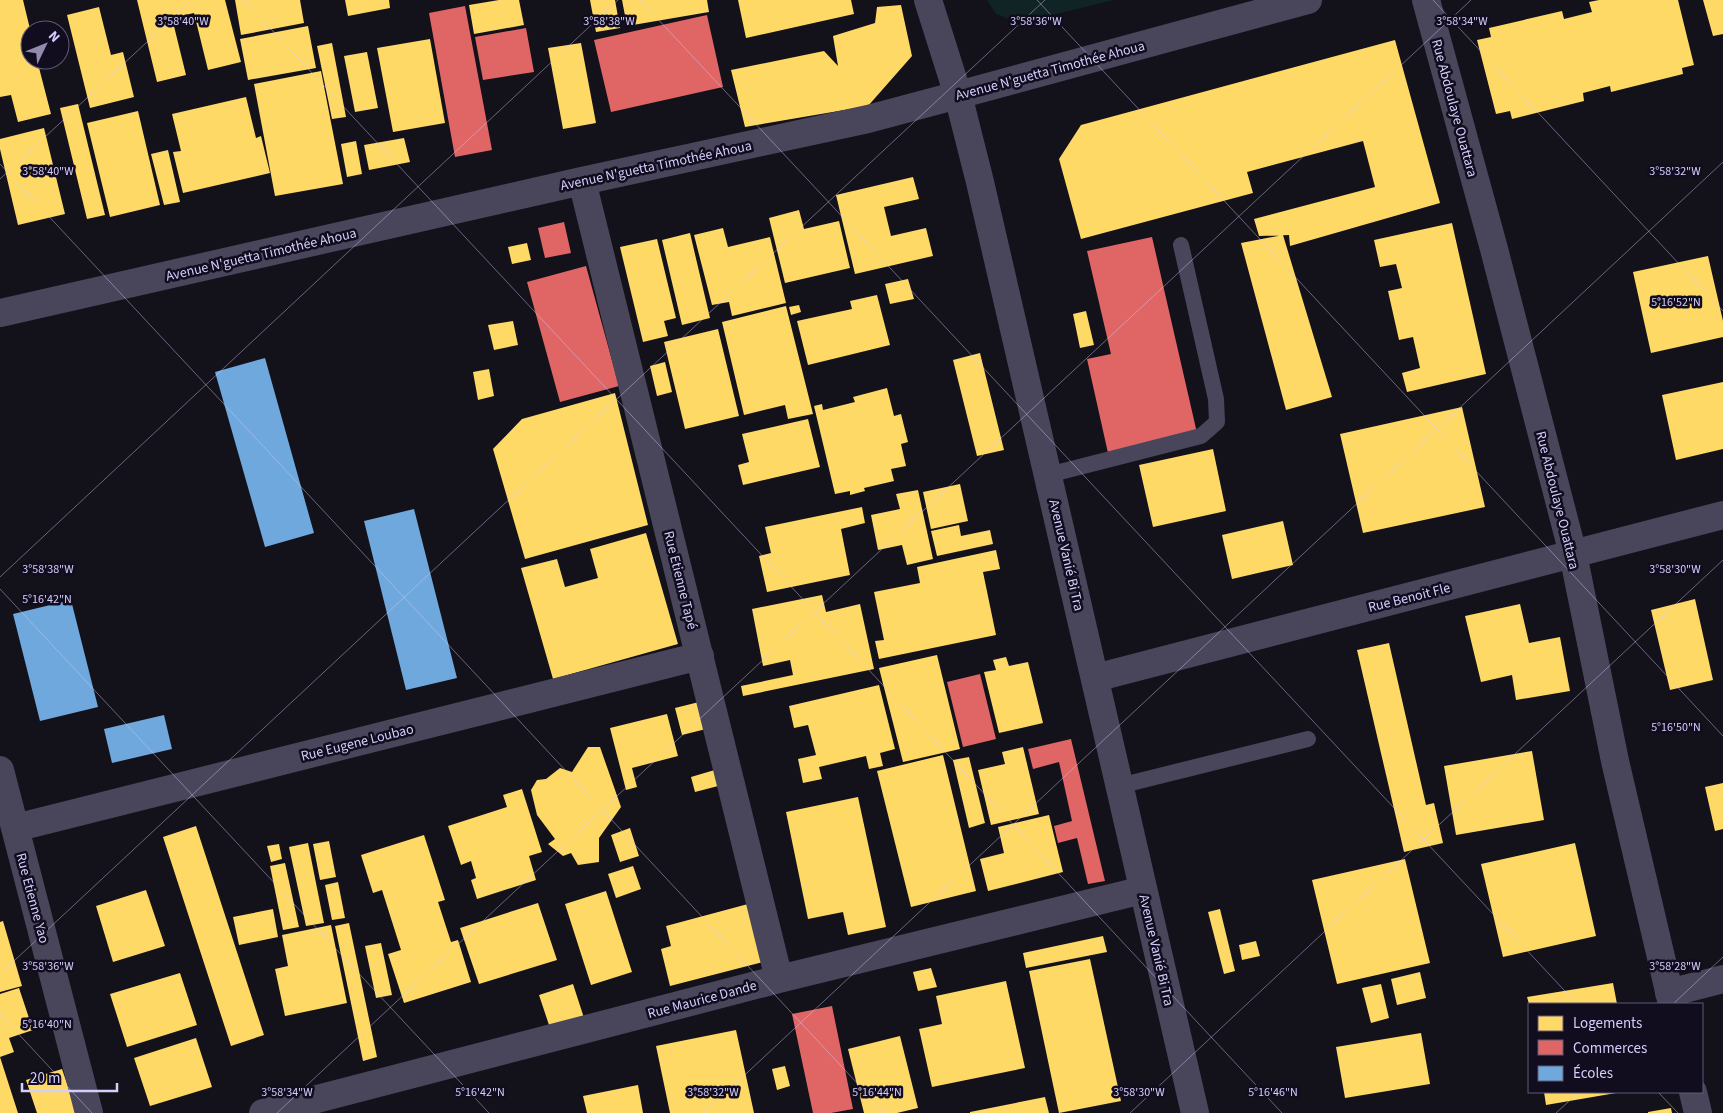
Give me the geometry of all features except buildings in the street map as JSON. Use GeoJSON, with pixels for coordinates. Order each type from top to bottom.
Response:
{"type":"FeatureCollection","features":[{"type":"Feature","properties":{"kind":"street","name":"Avenue Vanié Bi Tra"},"geometry":{"type":"LineString","coordinates":[[928,0],[958,95],[1195,1113]]}},
{"type":"Feature","properties":{"kind":"street","name":"Avenue N'guetta Timothée Ahoua"},"geometry":{"type":"LineString","coordinates":[[0,313],[582,181],[868,119],[1308,0]]}},
{"type":"Feature","properties":{"kind":"street","name":"Rue Abdoulaye Ouattara"},"geometry":{"type":"LineString","coordinates":[[1426,0],[1494,249],[1573,554],[1616,761],[1671,999]]}},
{"type":"Feature","properties":{"kind":"street","name":"Rue Etienne Tapé"},"geometry":{"type":"LineString","coordinates":[[582,181],[779,979]]}},
{"type":"Feature","properties":{"kind":"street","name":"Rue Benoit Fle"},"geometry":{"type":"LineString","coordinates":[[1095,678],[1723,515]]}},
{"type":"Feature","properties":{"kind":"street","name":"Rue Eugene Loubao"},"geometry":{"type":"LineString","coordinates":[[15,828],[700,656]]}},
{"type":"Feature","properties":{"kind":"street","name":"Rue Etienne Yao"},"geometry":{"type":"LineString","coordinates":[[0,770],[89,1113]]}},
{"type":"Feature","properties":{"kind":"street","name":"Rue Maurice Dande"},"geometry":{"type":"LineString","coordinates":[[263,1113],[779,979],[1143,890]]}},
{"type":"Feature","properties":{"kind":"street"},"geometry":{"type":"LineString","coordinates":[[1671,999],[1723,979]]}},
{"type":"Feature","properties":{"kind":"street"},"geometry":{"type":"LineString","coordinates":[[1693,1093],[1698,1113]]}},
{"type":"Feature","properties":{"kind":"lane"},"geometry":{"type":"LineString","coordinates":[[1048,475],[1201,436],[1217,422],[1216,400],[1181,245]]}},
{"type":"Feature","properties":{"kind":"lane"},"geometry":{"type":"LineString","coordinates":[[1119,786],[1308,738]]}},
{"type":"Feature","properties":{"kind":"green space"},"geometry":{"type":"Polygon","coordinates":[[[987,0],[1114,0],[1020,23],[996,14],[987,0]]]}}]}
